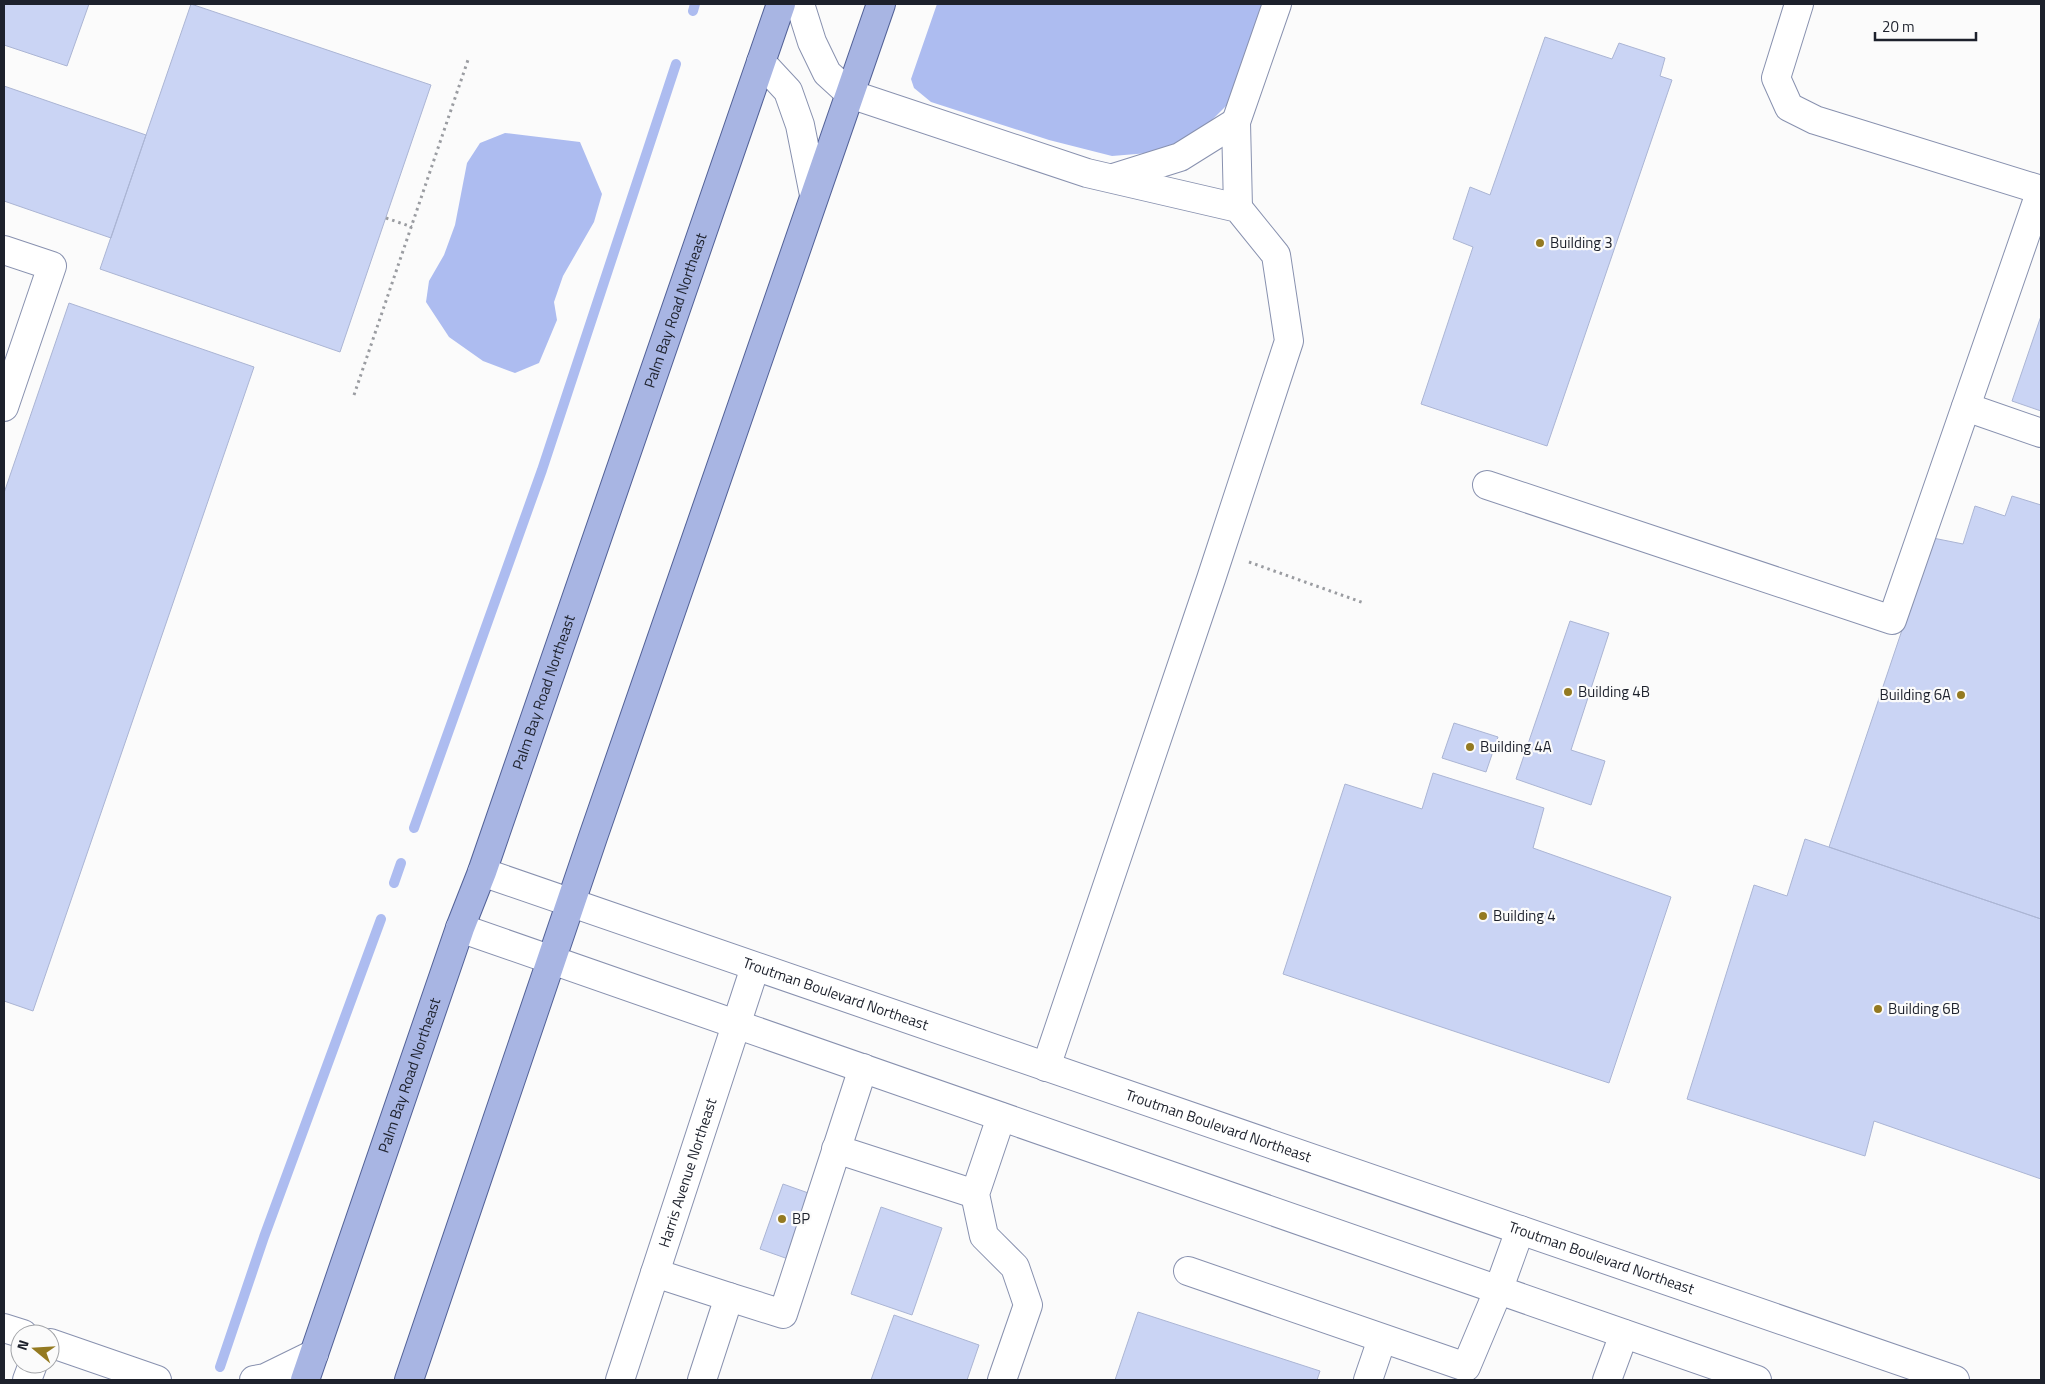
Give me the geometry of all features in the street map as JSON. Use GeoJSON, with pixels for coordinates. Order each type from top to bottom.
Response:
{"type":"FeatureCollection","features":[{"type":"Feature","properties":{"kind":"main road","name":"Palm Bay Road Northeast"},"geometry":{"type":"LineString","coordinates":[[304,1380],[460,928],[482,872],[781,4]]}},
{"type":"Feature","properties":{"kind":"main road"},"geometry":{"type":"LineString","coordinates":[[408,1380],[881,4]]}},
{"type":"Feature","properties":{"kind":"street"},"geometry":{"type":"LineString","coordinates":[[800,4],[812,42],[827,73],[850,94],[1087,173],[1238,208]]}},
{"type":"Feature","properties":{"kind":"street"},"geometry":{"type":"LineString","coordinates":[[1046,1067],[1220,552],[1289,341],[1276,255],[1238,208],[1236,122],[1276,4]]}},
{"type":"Feature","properties":{"kind":"street"},"geometry":{"type":"LineString","coordinates":[[1488,484],[1892,620],[2041,190],[1816,120],[1789,107],[1776,78],[1799,4]]}},
{"type":"Feature","properties":{"kind":"street"},"geometry":{"type":"LineString","coordinates":[[761,62],[788,91],[800,125],[814,196]]}},
{"type":"Feature","properties":{"kind":"street"},"geometry":{"type":"LineString","coordinates":[[1112,178],[1180,157],[1236,122]]}},
{"type":"Feature","properties":{"kind":"street"},"geometry":{"type":"LineString","coordinates":[[4,250],[52,266],[4,407]]}},
{"type":"Feature","properties":{"kind":"street"},"geometry":{"type":"LineString","coordinates":[[1966,407],[2041,433]]}},
{"type":"Feature","properties":{"kind":"street","name":"Troutman Boulevard Northeast"},"geometry":{"type":"LineString","coordinates":[[482,872],[1955,1380]]}},
{"type":"Feature","properties":{"kind":"street"},"geometry":{"type":"LineString","coordinates":[[460,928],[1757,1380]]}},
{"type":"Feature","properties":{"kind":"street","name":"Harris Avenue Northeast"},"geometry":{"type":"LineString","coordinates":[[620,1380],[755,967]]}},
{"type":"Feature","properties":{"kind":"street"},"geometry":{"type":"LineString","coordinates":[[655,1273],[783,1314],[863,1068]]}},
{"type":"Feature","properties":{"kind":"street"},"geometry":{"type":"LineString","coordinates":[[1001,1117],[975,1194],[984,1236],[1015,1267],[1028,1305],[1002,1380]]}},
{"type":"Feature","properties":{"kind":"street"},"geometry":{"type":"LineString","coordinates":[[836,1149],[975,1194]]}},
{"type":"Feature","properties":{"kind":"street"},"geometry":{"type":"LineString","coordinates":[[1188,1272],[1382,1339],[1463,1374],[1498,1291],[1520,1230]]}},
{"type":"Feature","properties":{"kind":"street"},"geometry":{"type":"LineString","coordinates":[[702,1380],[729,1297]]}},
{"type":"Feature","properties":{"kind":"street"},"geometry":{"type":"LineString","coordinates":[[1607,1380],[1624,1334]]}},
{"type":"Feature","properties":{"kind":"street"},"geometry":{"type":"LineString","coordinates":[[1368,1380],[1382,1339]]}},
{"type":"Feature","properties":{"kind":"street"},"geometry":{"type":"LineString","coordinates":[[60,1346],[158,1380]]}},
{"type":"Feature","properties":{"kind":"street"},"geometry":{"type":"LineString","coordinates":[[254,1380],[265,1378],[314,1354]]}},
{"type":"Feature","properties":{"kind":"path"},"geometry":{"type":"LineString","coordinates":[[354,395],[469,57]]}},
{"type":"Feature","properties":{"kind":"path"},"geometry":{"type":"LineString","coordinates":[[386,218],[412,227]]}},
{"type":"Feature","properties":{"kind":"path"},"geometry":{"type":"LineString","coordinates":[[1220,552],[1364,603]]}},
{"type":"Feature","properties":{"kind":"water"},"geometry":{"type":"Polygon","coordinates":[[[937,4],[1273,4],[1231,101],[1204,128],[1161,152],[1112,156],[1049,140],[931,102],[914,88],[911,79],[937,4]]]}},
{"type":"Feature","properties":{"kind":"water"},"geometry":{"type":"Polygon","coordinates":[[[505,133],[580,142],[602,194],[594,222],[563,276],[554,302],[557,320],[539,363],[515,373],[483,361],[449,337],[426,302],[429,281],[444,255],[455,225],[467,163],[480,143],[505,133]]]}},
{"type":"Feature","properties":{"kind":"building"},"geometry":{"type":"Polygon","coordinates":[[[4,4],[89,4],[67,66],[4,45],[4,4]]]}},
{"type":"Feature","properties":{"kind":"building"},"geometry":{"type":"Polygon","coordinates":[[[191,4],[431,85],[340,352],[100,269],[191,4]]]}},
{"type":"Feature","properties":{"kind":"building","name":"Building 3"},"geometry":{"type":"Polygon","coordinates":[[[1545,37],[1612,59],[1619,43],[1665,58],[1660,76],[1672,80],[1547,446],[1421,404],[1473,247],[1453,239],[1470,187],[1490,195],[1545,37]]]}},
{"type":"Feature","properties":{"kind":"building"},"geometry":{"type":"Polygon","coordinates":[[[4,86],[146,135],[111,238],[4,201],[4,86]]]}},
{"type":"Feature","properties":{"kind":"building"},"geometry":{"type":"Polygon","coordinates":[[[69,303],[254,367],[33,1011],[4,1001],[4,493],[69,303]]]}},
{"type":"Feature","properties":{"kind":"building"},"geometry":{"type":"Polygon","coordinates":[[[2041,316],[2041,411],[2012,401],[2041,316]]]}},
{"type":"Feature","properties":{"kind":"building","name":"Building 6A"},"geometry":{"type":"Polygon","coordinates":[[[2012,496],[2041,505],[2041,919],[1829,847],[1933,538],[1963,544],[1975,506],[2005,516],[2012,496]]]}},
{"type":"Feature","properties":{"kind":"building","name":"Building 4B"},"geometry":{"type":"Polygon","coordinates":[[[1570,621],[1609,633],[1571,750],[1605,761],[1591,805],[1516,779],[1570,621]]]}},
{"type":"Feature","properties":{"kind":"building","name":"Building 4A"},"geometry":{"type":"Polygon","coordinates":[[[1454,723],[1498,737],[1486,772],[1442,758],[1454,723]]]}},
{"type":"Feature","properties":{"kind":"building","name":"Building 4"},"geometry":{"type":"Polygon","coordinates":[[[1433,773],[1544,808],[1533,848],[1671,897],[1609,1083],[1283,974],[1345,784],[1422,809],[1433,773]]]}},
{"type":"Feature","properties":{"kind":"building","name":"Building 6B"},"geometry":{"type":"Polygon","coordinates":[[[1805,839],[2041,919],[2041,1179],[1874,1121],[1865,1156],[1687,1099],[1754,885],[1787,896],[1805,839]]]}},
{"type":"Feature","properties":{"kind":"building"},"geometry":{"type":"Polygon","coordinates":[[[783,1184],[814,1195],[791,1260],[760,1249],[783,1184]]]}},
{"type":"Feature","properties":{"kind":"building"},"geometry":{"type":"Polygon","coordinates":[[[881,1207],[942,1228],[912,1315],[851,1294],[881,1207]]]}},
{"type":"Feature","properties":{"kind":"building"},"geometry":{"type":"Polygon","coordinates":[[[1138,1312],[1320,1371],[1317,1380],[1115,1380],[1138,1312]]]}},
{"type":"Feature","properties":{"kind":"building"},"geometry":{"type":"Polygon","coordinates":[[[894,1315],[979,1345],[967,1380],[871,1380],[894,1315]]]}},
{"type":"Feature","properties":{"kind":"waterway"},"geometry":{"type":"LineString","coordinates":[[693,11],[695,4]]}},
{"type":"Feature","properties":{"kind":"waterway"},"geometry":{"type":"LineString","coordinates":[[414,828],[542,470],[676,64]]}},
{"type":"Feature","properties":{"kind":"waterway"},"geometry":{"type":"LineString","coordinates":[[394,883],[401,863]]}},
{"type":"Feature","properties":{"kind":"waterway"},"geometry":{"type":"LineString","coordinates":[[220,1367],[264,1237],[381,919]]}},
{"type":"Feature","properties":{"kind":"place","name":"Building 3"},"geometry":{"type":"Point","coordinates":[1540,243]}},
{"type":"Feature","properties":{"kind":"place","name":"Building 4B"},"geometry":{"type":"Point","coordinates":[1568,692]}},
{"type":"Feature","properties":{"kind":"place","name":"Building 6A"},"geometry":{"type":"Point","coordinates":[1961,695]}},
{"type":"Feature","properties":{"kind":"place","name":"Building 4A"},"geometry":{"type":"Point","coordinates":[1470,747]}},
{"type":"Feature","properties":{"kind":"place","name":"Building 4"},"geometry":{"type":"Point","coordinates":[1483,916]}},
{"type":"Feature","properties":{"kind":"place","name":"Building 6B"},"geometry":{"type":"Point","coordinates":[1878,1009]}},
{"type":"Feature","properties":{"kind":"place","name":"BP"},"geometry":{"type":"Point","coordinates":[782,1219]}}]}
